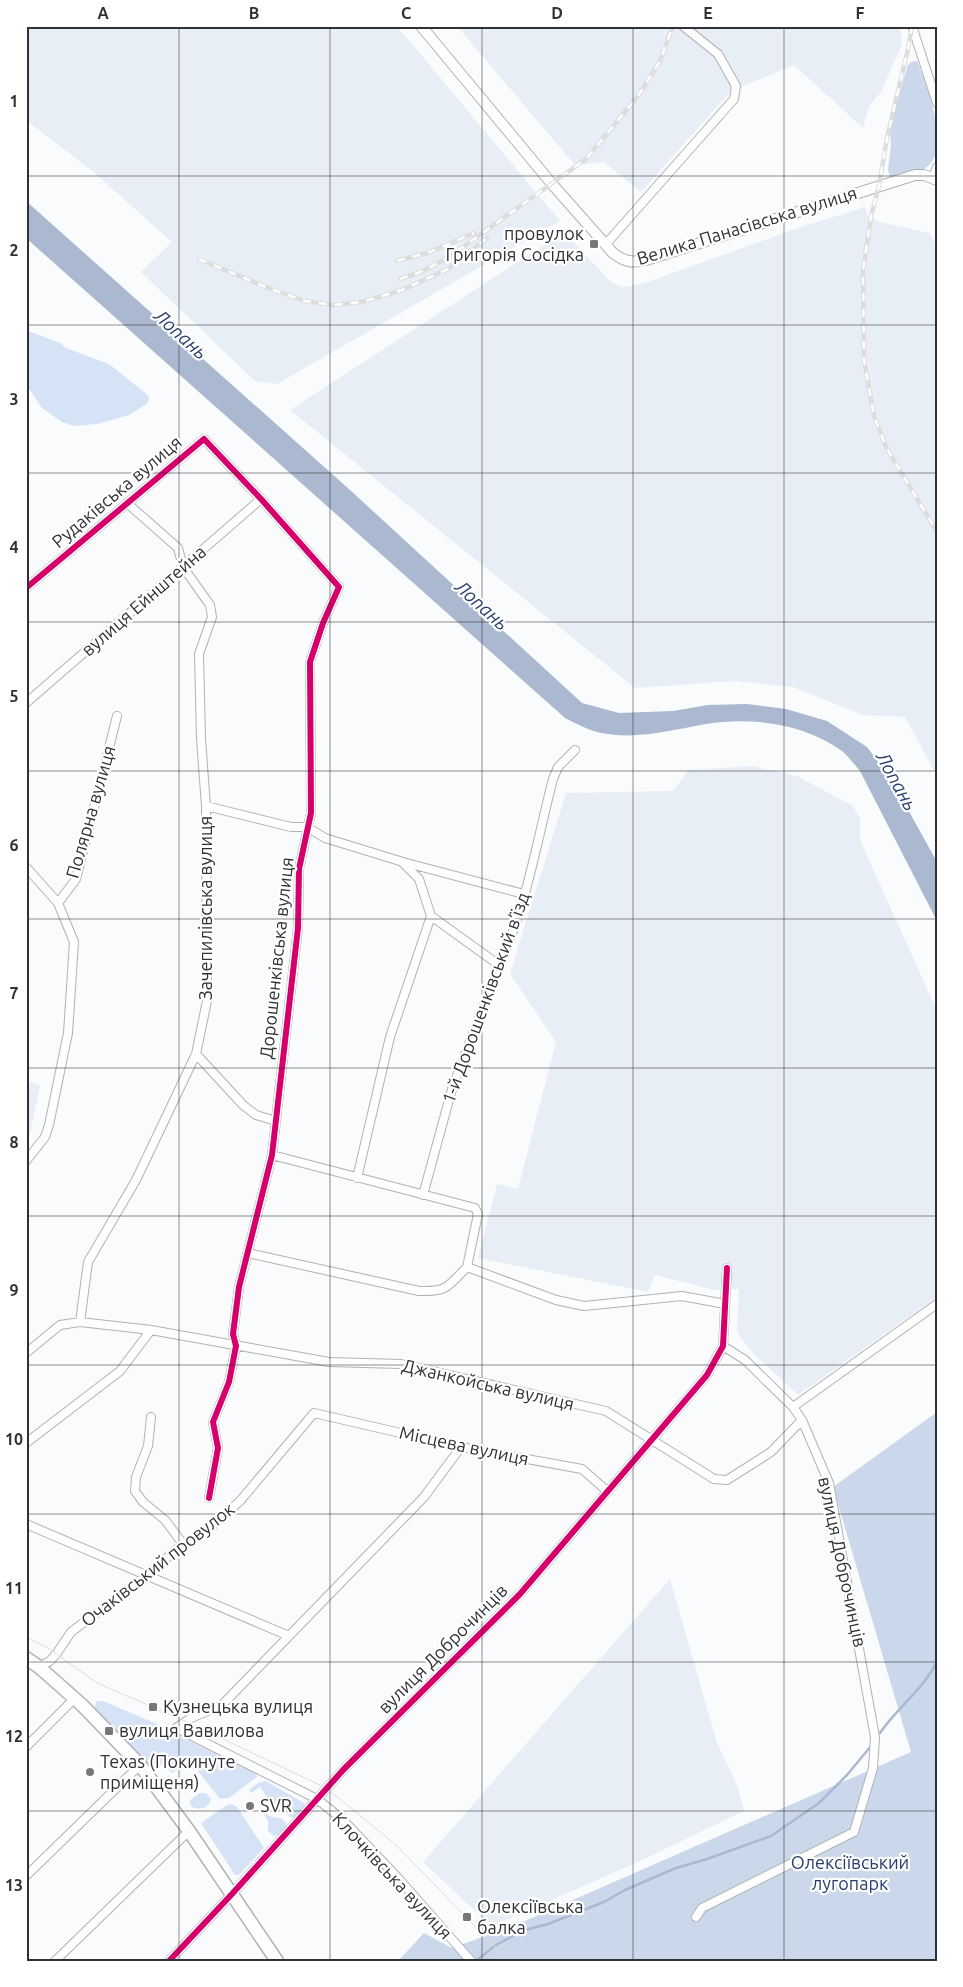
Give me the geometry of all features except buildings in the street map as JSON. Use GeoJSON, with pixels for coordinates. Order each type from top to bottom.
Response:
{"type":"FeatureCollection","features":[{"type":"Feature","properties":{"kind":"main road"},"geometry":{"type":"LineString","coordinates":[[26,1658],[75,1698],[140,1765],[189,1830],[277,1961]]}},
{"type":"Feature","properties":{"kind":"street","name":"Велика Панасівська вулиця"},"geometry":{"type":"LineString","coordinates":[[421,26],[552,184],[622,260],[633,263],[646,260],[915,175],[935,178]]}},
{"type":"Feature","properties":{"kind":"street"},"geometry":{"type":"LineString","coordinates":[[912,26],[937,103]]}},
{"type":"Feature","properties":{"kind":"street"},"geometry":{"type":"LineString","coordinates":[[606,244],[734,99],[736,86],[718,54],[685,28]]}},
{"type":"Feature","properties":{"kind":"street"},"geometry":{"type":"LineString","coordinates":[[935,178],[937,167]]}},
{"type":"Feature","properties":{"kind":"street","name":"Дорошенківська вулиця"},"geometry":{"type":"LineString","coordinates":[[204,440],[339,587],[323,623],[310,662],[311,813],[299,869],[298,928],[272,1156],[238,1296],[233,1334],[236,1346],[229,1382],[213,1422],[218,1448],[209,1498]]}},
{"type":"Feature","properties":{"kind":"street","name":"Рудаківська вулиця"},"geometry":{"type":"LineString","coordinates":[[26,588],[204,440]]}},
{"type":"Feature","properties":{"kind":"street","name":"вулиця Ейнштейна"},"geometry":{"type":"LineString","coordinates":[[26,703],[261,500]]}},
{"type":"Feature","properties":{"kind":"street","name":"Зачепилівська вулиця"},"geometry":{"type":"LineString","coordinates":[[80,1322],[88,1262],[136,1180],[196,1054],[207,1001],[206,806],[201,738],[199,654],[212,617],[210,605],[183,567],[178,548],[127,503]]}},
{"type":"Feature","properties":{"kind":"street","name":"Полярна вулиця"},"geometry":{"type":"LineString","coordinates":[[58,903],[76,879],[117,716]]}},
{"type":"Feature","properties":{"kind":"street","name":"1-й Дорошенківський в’їзд"},"geometry":{"type":"LineString","coordinates":[[423,1195],[452,1089],[507,948],[524,894],[553,779],[558,767],[575,750]]}},
{"type":"Feature","properties":{"kind":"street"},"geometry":{"type":"LineString","coordinates":[[206,806],[292,827],[307,827],[324,838],[403,862],[524,894]]}},
{"type":"Feature","properties":{"kind":"street"},"geometry":{"type":"LineString","coordinates":[[357,1178],[390,1037],[431,916],[420,879],[403,862]]}},
{"type":"Feature","properties":{"kind":"street"},"geometry":{"type":"LineString","coordinates":[[26,867],[58,903],[74,942],[68,1033],[45,1137],[26,1162]]}},
{"type":"Feature","properties":{"kind":"street"},"geometry":{"type":"LineString","coordinates":[[431,916],[499,965]]}},
{"type":"Feature","properties":{"kind":"street"},"geometry":{"type":"LineString","coordinates":[[196,1054],[243,1105],[256,1115],[276,1121]]}},
{"type":"Feature","properties":{"kind":"street"},"geometry":{"type":"LineString","coordinates":[[248,1253],[419,1291],[435,1292],[444,1290],[467,1268],[478,1214],[475,1208],[272,1156]]}},
{"type":"Feature","properties":{"kind":"street"},"geometry":{"type":"LineString","coordinates":[[467,1268],[556,1300],[584,1306],[682,1296],[725,1304]]}},
{"type":"Feature","properties":{"kind":"street"},"geometry":{"type":"LineString","coordinates":[[723,1346],[727,1268]]}},
{"type":"Feature","properties":{"kind":"street"},"geometry":{"type":"LineString","coordinates":[[793,1407],[937,1304]]}},
{"type":"Feature","properties":{"kind":"street","name":"Джанкойська вулиця"},"geometry":{"type":"LineString","coordinates":[[26,1353],[60,1325],[80,1322],[151,1330],[329,1362],[401,1364],[606,1411],[714,1479],[727,1480],[771,1452],[802,1420]]}},
{"type":"Feature","properties":{"kind":"street"},"geometry":{"type":"LineString","coordinates":[[26,1442],[120,1371],[151,1330]]}},
{"type":"Feature","properties":{"kind":"street","name":"вулиця Доброчинців"},"geometry":{"type":"LineString","coordinates":[[169,1961],[344,1769],[520,1594],[651,1438],[706,1376],[723,1346],[744,1360],[793,1407],[802,1420],[829,1484],[875,1730],[873,1768],[854,1832],[702,1908],[696,1917]]}},
{"type":"Feature","properties":{"kind":"street","name":"Місцева вулиця"},"geometry":{"type":"LineString","coordinates":[[314,1414],[461,1447],[582,1469],[607,1491]]}},
{"type":"Feature","properties":{"kind":"street","name":"Очаківський провулок"},"geometry":{"type":"LineString","coordinates":[[39,1667],[57,1653],[71,1632],[146,1576],[183,1544],[203,1534],[240,1502],[314,1414]]}},
{"type":"Feature","properties":{"kind":"street"},"geometry":{"type":"LineString","coordinates":[[151,1416],[148,1446],[136,1477],[135,1492],[143,1502],[164,1520],[183,1544]]}},
{"type":"Feature","properties":{"kind":"street"},"geometry":{"type":"LineString","coordinates":[[26,1524],[289,1636],[424,1497],[461,1447]]}},
{"type":"Feature","properties":{"kind":"street","name":"Клочківська вулиця"},"geometry":{"type":"LineString","coordinates":[[289,1636],[222,1705],[191,1718],[176,1728],[317,1799],[343,1820],[399,1879],[471,1961]]}},
{"type":"Feature","properties":{"kind":"street"},"geometry":{"type":"LineString","coordinates":[[26,1747],[75,1698]]}},
{"type":"Feature","properties":{"kind":"street"},"geometry":{"type":"LineString","coordinates":[[26,1876],[140,1765]]}},
{"type":"Feature","properties":{"kind":"street"},"geometry":{"type":"LineString","coordinates":[[55,1961],[189,1830]]}},
{"type":"Feature","properties":{"kind":"shaded area"},"geometry":{"type":"Polygon","coordinates":[[[26,26],[397,26],[560,221],[277,384],[255,381],[141,272],[172,242],[91,170],[26,120],[26,26]]]}},
{"type":"Feature","properties":{"kind":"shaded area"},"geometry":{"type":"Polygon","coordinates":[[[457,26],[900,26],[902,44],[881,92],[869,106],[863,128],[794,65],[731,91],[641,192],[604,162],[575,165],[457,26]]]}},
{"type":"Feature","properties":{"kind":"shaded area"},"geometry":{"type":"Polygon","coordinates":[[[26,201],[350,490],[582,703],[619,713],[673,711],[708,705],[747,704],[786,709],[827,721],[867,747],[891,779],[937,862],[937,921],[860,771],[842,751],[811,734],[777,724],[741,721],[723,722],[652,734],[624,735],[597,732],[565,718],[26,238],[26,201]]]}},
{"type":"Feature","properties":{"kind":"shaded area"},"geometry":{"type":"Polygon","coordinates":[[[865,207],[867,215],[879,222],[929,233],[937,246],[937,776],[905,717],[863,715],[793,687],[735,681],[635,688],[290,410],[564,232],[612,283],[624,287],[645,283],[795,229],[865,207]]]}},
{"type":"Feature","properties":{"kind":"shaded area"},"geometry":{"type":"Polygon","coordinates":[[[26,330],[109,364],[149,396],[148,403],[129,415],[97,424],[74,426],[62,422],[42,408],[26,384],[26,330]]]}},
{"type":"Feature","properties":{"kind":"shaded area"},"geometry":{"type":"Polygon","coordinates":[[[752,766],[797,776],[853,806],[860,819],[860,840],[937,1011],[937,1297],[798,1395],[749,1349],[737,1332],[739,1289],[714,1290],[655,1275],[648,1292],[478,1258],[497,1184],[518,1189],[556,1042],[510,974],[566,793],[673,791],[689,770],[752,766]]]}},
{"type":"Feature","properties":{"kind":"shaded area"},"geometry":{"type":"Polygon","coordinates":[[[26,1080],[40,1085],[26,1154],[26,1080]]]}},
{"type":"Feature","properties":{"kind":"shaded area"},"geometry":{"type":"Polygon","coordinates":[[[670,1579],[717,1743],[738,1787],[744,1811],[642,1860],[497,1924],[487,1922],[423,1862],[670,1579]]]}},
{"type":"Feature","properties":{"kind":"shaded area"},"geometry":{"type":"Polygon","coordinates":[[[96,1701],[103,1701],[171,1730],[179,1736],[257,1774],[257,1777],[229,1798],[220,1799],[194,1766],[187,1762],[173,1773],[161,1765],[152,1768],[95,1708],[96,1701]]]}},
{"type":"Feature","properties":{"kind":"shaded area"},"geometry":{"type":"Polygon","coordinates":[[[266,1781],[304,1803],[305,1807],[294,1818],[269,1799],[260,1787],[251,1793],[249,1790],[258,1783],[266,1781]]]}},
{"type":"Feature","properties":{"kind":"shaded area"},"geometry":{"type":"Polygon","coordinates":[[[200,1793],[206,1793],[211,1799],[210,1802],[204,1808],[192,1807],[191,1799],[200,1793]]]}},
{"type":"Feature","properties":{"kind":"shaded area"},"geometry":{"type":"Polygon","coordinates":[[[232,1804],[237,1807],[264,1848],[239,1875],[235,1875],[201,1823],[227,1805],[232,1804]]]}},
{"type":"Feature","properties":{"kind":"shaded area"},"geometry":{"type":"Polygon","coordinates":[[[262,1809],[269,1816],[283,1819],[287,1826],[281,1834],[274,1836],[269,1832],[268,1820],[260,1810],[262,1809]]]}},
{"type":"Feature","properties":{"kind":"green space"},"geometry":{"type":"Polygon","coordinates":[[[917,61],[935,117],[937,148],[933,160],[924,169],[890,179],[888,169],[891,145],[890,131],[908,65],[911,62],[917,61]]]}},
{"type":"Feature","properties":{"kind":"green space","name":"Олексіївський лугопарк"},"geometry":{"type":"Polygon","coordinates":[[[937,1412],[937,1961],[398,1961],[424,1933],[452,1948],[511,1927],[911,1752],[833,1487],[937,1412]]]}},
{"type":"Feature","properties":{"kind":"waterway"},"geometry":{"type":"LineString","coordinates":[[880,1733],[925,1681],[937,1661]]}},
{"type":"Feature","properties":{"kind":"waterway"},"geometry":{"type":"LineString","coordinates":[[476,1961],[496,1945],[522,1931],[548,1924],[604,1902],[625,1890],[676,1868],[771,1836],[819,1803],[847,1775],[871,1746]]}},
{"type":"Feature","properties":{"kind":"tram line"},"geometry":{"type":"LineString","coordinates":[[26,1637],[48,1648],[97,1683],[185,1721],[326,1788],[395,1844],[509,1961]]}},
{"type":"Feature","properties":{"kind":"railway"},"geometry":{"type":"LineString","coordinates":[[400,279],[423,271],[449,257],[586,159],[638,96],[660,61],[673,26]]}},
{"type":"Feature","properties":{"kind":"railway"},"geometry":{"type":"LineString","coordinates":[[912,26],[871,216],[863,270],[864,360],[874,416],[886,447],[937,532]]}},
{"type":"Feature","properties":{"kind":"railway"},"geometry":{"type":"LineString","coordinates":[[397,261],[430,252],[474,233]]}},
{"type":"Feature","properties":{"kind":"railway"},"geometry":{"type":"LineString","coordinates":[[199,259],[263,286],[305,301],[333,305],[362,302],[402,290],[448,269],[487,238]]}},
{"type":"Feature","properties":{"kind":"cycle path"},"geometry":{"type":"LineString","coordinates":[[26,588],[204,439],[261,499],[339,587],[323,623],[310,662],[311,813],[299,869],[298,928],[272,1155],[239,1287],[233,1334],[236,1346],[229,1382],[213,1422],[218,1448],[209,1498]]}},
{"type":"Feature","properties":{"kind":"cycle path"},"geometry":{"type":"LineString","coordinates":[[169,1961],[344,1769],[520,1594],[707,1375],[723,1346],[727,1268]]}},
{"type":"Feature","properties":{"kind":"place","name":"провулок Григорія Сосідка"},"geometry":{"type":"Point","coordinates":[594,244]}},
{"type":"Feature","properties":{"kind":"place","name":"Кузнецька вулиця"},"geometry":{"type":"Point","coordinates":[153,1707]}},
{"type":"Feature","properties":{"kind":"place","name":"вулиця Вавилова"},"geometry":{"type":"Point","coordinates":[109,1731]}},
{"type":"Feature","properties":{"kind":"place","name":"Texas (Покинуте приміщеня)"},"geometry":{"type":"Point","coordinates":[90,1772]}},
{"type":"Feature","properties":{"kind":"place","name":"SVR"},"geometry":{"type":"Point","coordinates":[250,1806]}},
{"type":"Feature","properties":{"kind":"place","name":"Олексіївська балка"},"geometry":{"type":"Point","coordinates":[467,1917]}},
{"type":"Feature","properties":{"kind":"water label","name":"Лопань"},"geometry":{"type":"Point","coordinates":[181,334]}},
{"type":"Feature","properties":{"kind":"water label","name":"Лопань"},"geometry":{"type":"Point","coordinates":[482,605]}},
{"type":"Feature","properties":{"kind":"water label","name":"Лопань"},"geometry":{"type":"Point","coordinates":[897,781]}}]}
